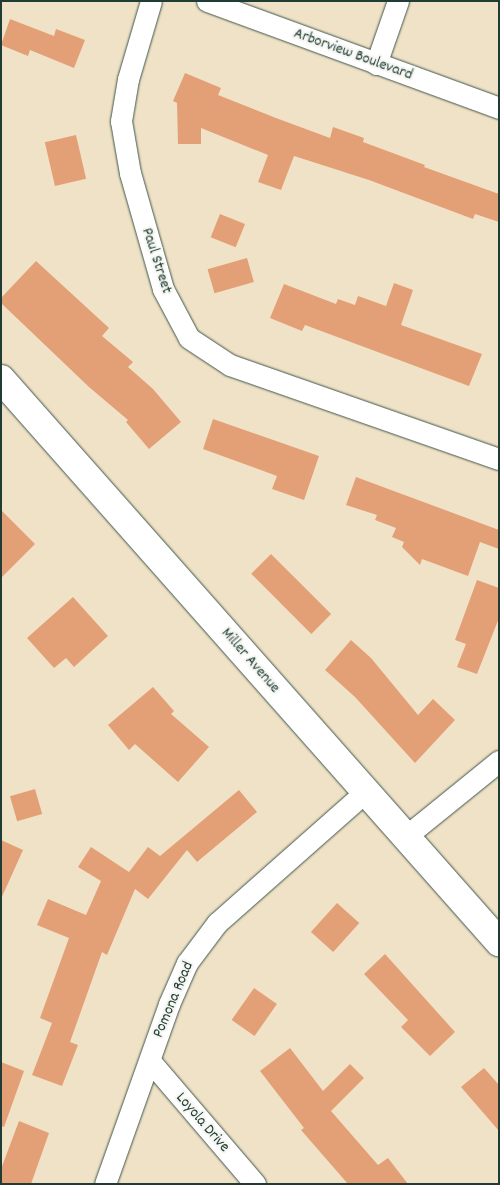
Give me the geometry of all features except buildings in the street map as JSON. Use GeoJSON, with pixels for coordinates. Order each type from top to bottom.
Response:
{"type":"FeatureCollection","features":[{"type":"Feature","properties":{"kind":"main road","name":"Miller Avenue"},"geometry":{"type":"LineString","coordinates":[[1,379],[499,942]]}},
{"type":"Feature","properties":{"kind":"street","name":"Paul Street"},"geometry":{"type":"LineString","coordinates":[[150,1],[128,79],[121,121],[130,173],[162,289],[189,338],[230,365],[499,459]]}},
{"type":"Feature","properties":{"kind":"street","name":"Arborview Boulevard"},"geometry":{"type":"LineString","coordinates":[[207,1],[499,108]]}},
{"type":"Feature","properties":{"kind":"street"},"geometry":{"type":"LineString","coordinates":[[376,64],[398,1]]}},
{"type":"Feature","properties":{"kind":"street"},"geometry":{"type":"LineString","coordinates":[[405,837],[499,761]]}},
{"type":"Feature","properties":{"kind":"street","name":"Pomona Road"},"geometry":{"type":"LineString","coordinates":[[105,1184],[169,1004],[187,963],[216,923],[365,792]]}},
{"type":"Feature","properties":{"kind":"street","name":"Loyola Drive"},"geometry":{"type":"LineString","coordinates":[[150,1061],[255,1184]]}}]}
